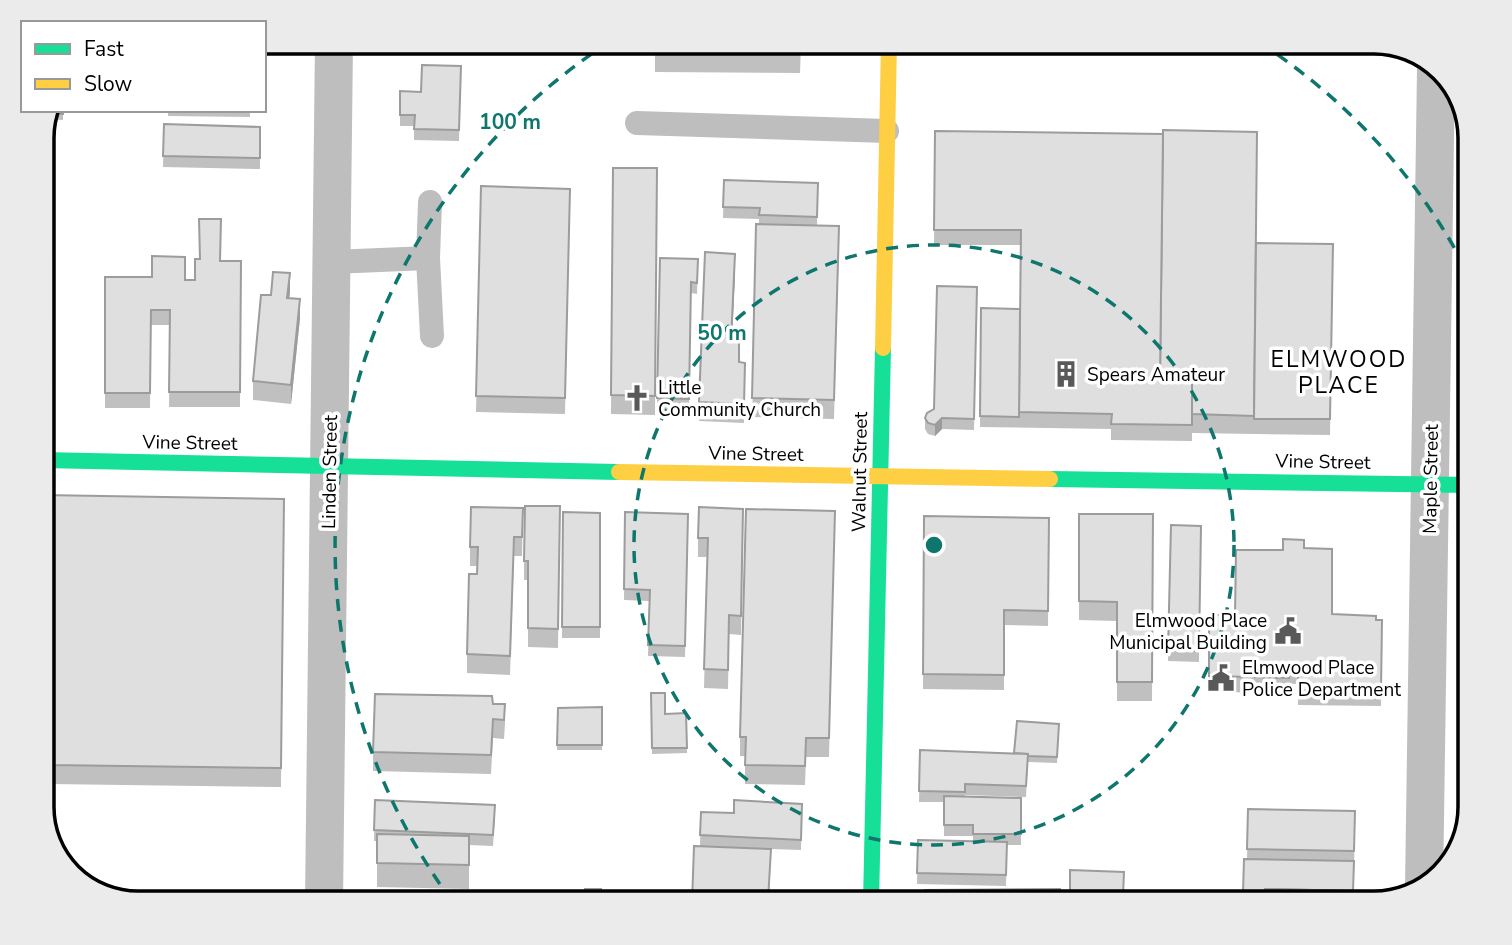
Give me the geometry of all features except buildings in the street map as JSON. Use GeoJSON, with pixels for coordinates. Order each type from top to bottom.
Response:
{"type":"FeatureCollection","features":[{"type":"Feature","properties":{"kind":"main road","name":"Walnut Street"},"geometry":{"type":"LineString","coordinates":[[871,891],[889,54]]}},
{"type":"Feature","properties":{"kind":"main road","name":"Vine Street"},"geometry":{"type":"LineString","coordinates":[[54,460],[1458,485]]}},
{"type":"Feature","properties":{"kind":"street","name":"Linden Street"},"geometry":{"type":"LineString","coordinates":[[324,891],[334,54]]}},
{"type":"Feature","properties":{"kind":"street","name":"Maple Street"},"geometry":{"type":"LineString","coordinates":[[1424,874],[1436,82]]}},
{"type":"Feature","properties":{"kind":"lane"},"geometry":{"type":"LineString","coordinates":[[636,123],[887,131]]}},
{"type":"Feature","properties":{"kind":"lane"},"geometry":{"type":"LineString","coordinates":[[430,202],[428,258],[432,336]]}},
{"type":"Feature","properties":{"kind":"lane"},"geometry":{"type":"LineString","coordinates":[[332,262],[428,258]]}},
{"type":"Feature","properties":{"kind":"traffic: fast"},"geometry":{"type":"LineString","coordinates":[[871,891],[883,348]]}},
{"type":"Feature","properties":{"kind":"traffic: fast"},"geometry":{"type":"LineString","coordinates":[[54,460],[619,472]]}},
{"type":"Feature","properties":{"kind":"traffic: fast"},"geometry":{"type":"LineString","coordinates":[[1050,479],[1458,485]]}},
{"type":"Feature","properties":{"kind":"traffic: slow"},"geometry":{"type":"LineString","coordinates":[[883,348],[889,54]]}},
{"type":"Feature","properties":{"kind":"traffic: slow"},"geometry":{"type":"LineString","coordinates":[[619,472],[1050,479]]}},
{"type":"Feature","properties":{"kind":"place","name":"Spears Amateur"},"geometry":{"type":"Point","coordinates":[1066,374]}},
{"type":"Feature","properties":{"kind":"place","name":"Little Community Church"},"geometry":{"type":"Point","coordinates":[637,398]}},
{"type":"Feature","properties":{"kind":"place","name":"Elmwood Place Municipal Building"},"geometry":{"type":"Point","coordinates":[1288,631]}},
{"type":"Feature","properties":{"kind":"place","name":"Elmwood Place Police Department"},"geometry":{"type":"Point","coordinates":[1221,678]}},
{"type":"Feature","properties":{"kind":"district","name":"ELMWOOD PLACE"},"geometry":{"type":"Point","coordinates":[1339,372]}}]}
